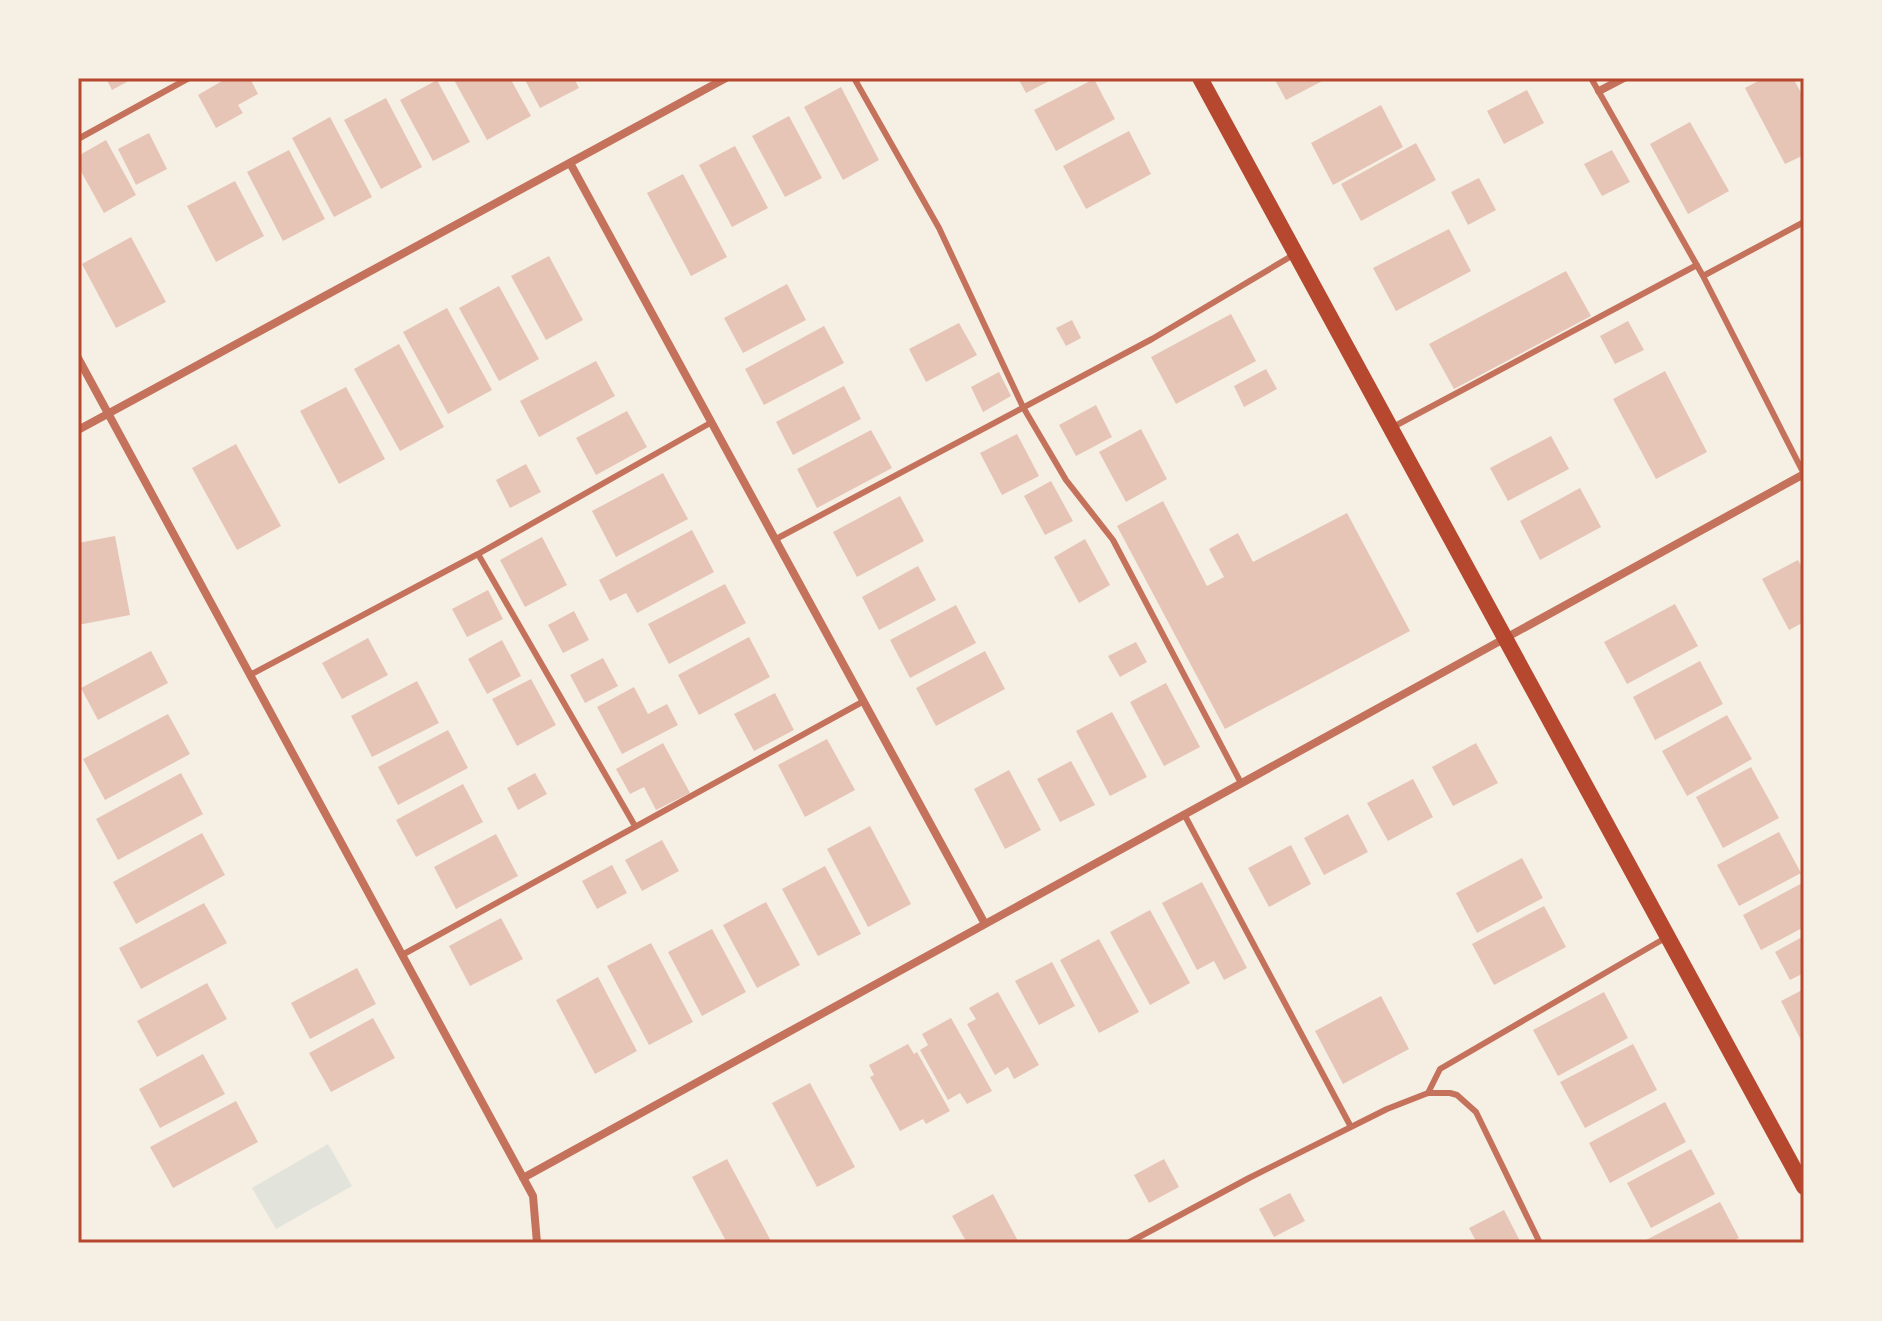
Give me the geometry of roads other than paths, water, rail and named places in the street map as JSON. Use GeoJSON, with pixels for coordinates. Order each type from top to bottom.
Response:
{"type":"FeatureCollection","features":[{"type":"Feature","properties":{"kind":"main road"},"geometry":{"type":"LineString","coordinates":[[1200,78],[1804,1187]]}},
{"type":"Feature","properties":{"kind":"street"},"geometry":{"type":"LineString","coordinates":[[78,430],[726,78]]}},
{"type":"Feature","properties":{"kind":"street"},"geometry":{"type":"LineString","coordinates":[[1599,91],[1624,78]]}},
{"type":"Feature","properties":{"kind":"street"},"geometry":{"type":"LineString","coordinates":[[570,163],[985,924]]}},
{"type":"Feature","properties":{"kind":"street"},"geometry":{"type":"LineString","coordinates":[[78,358],[533,1196],[537,1243]]}},
{"type":"Feature","properties":{"kind":"street"},"geometry":{"type":"LineString","coordinates":[[523,1178],[1804,474]]}},
{"type":"Feature","properties":{"kind":"lane"},"geometry":{"type":"LineString","coordinates":[[78,139],[189,78]]}},
{"type":"Feature","properties":{"kind":"lane"},"geometry":{"type":"LineString","coordinates":[[854,78],[939,228],[1023,407],[1066,480],[1113,540],[1241,783]]}},
{"type":"Feature","properties":{"kind":"lane"},"geometry":{"type":"LineString","coordinates":[[1591,78],[1703,276],[1804,474]]}},
{"type":"Feature","properties":{"kind":"lane"},"geometry":{"type":"LineString","coordinates":[[1703,276],[1804,222]]}},
{"type":"Feature","properties":{"kind":"lane"},"geometry":{"type":"LineString","coordinates":[[776,539],[1152,339],[1295,254]]}},
{"type":"Feature","properties":{"kind":"lane"},"geometry":{"type":"LineString","coordinates":[[1391,429],[1697,265]]}},
{"type":"Feature","properties":{"kind":"lane"},"geometry":{"type":"LineString","coordinates":[[250,675],[478,554],[712,422]]}},
{"type":"Feature","properties":{"kind":"lane"},"geometry":{"type":"LineString","coordinates":[[478,554],[635,826]]}},
{"type":"Feature","properties":{"kind":"lane"},"geometry":{"type":"LineString","coordinates":[[402,955],[864,701]]}},
{"type":"Feature","properties":{"kind":"lane"},"geometry":{"type":"LineString","coordinates":[[1184,814],[1351,1127]]}},
{"type":"Feature","properties":{"kind":"lane"},"geometry":{"type":"LineString","coordinates":[[1428,1093],[1440,1069],[1667,937]]}},
{"type":"Feature","properties":{"kind":"lane"},"geometry":{"type":"LineString","coordinates":[[1128,1243],[1351,1127],[1428,1093],[1457,1095],[1476,1112],[1540,1243]]}}]}
